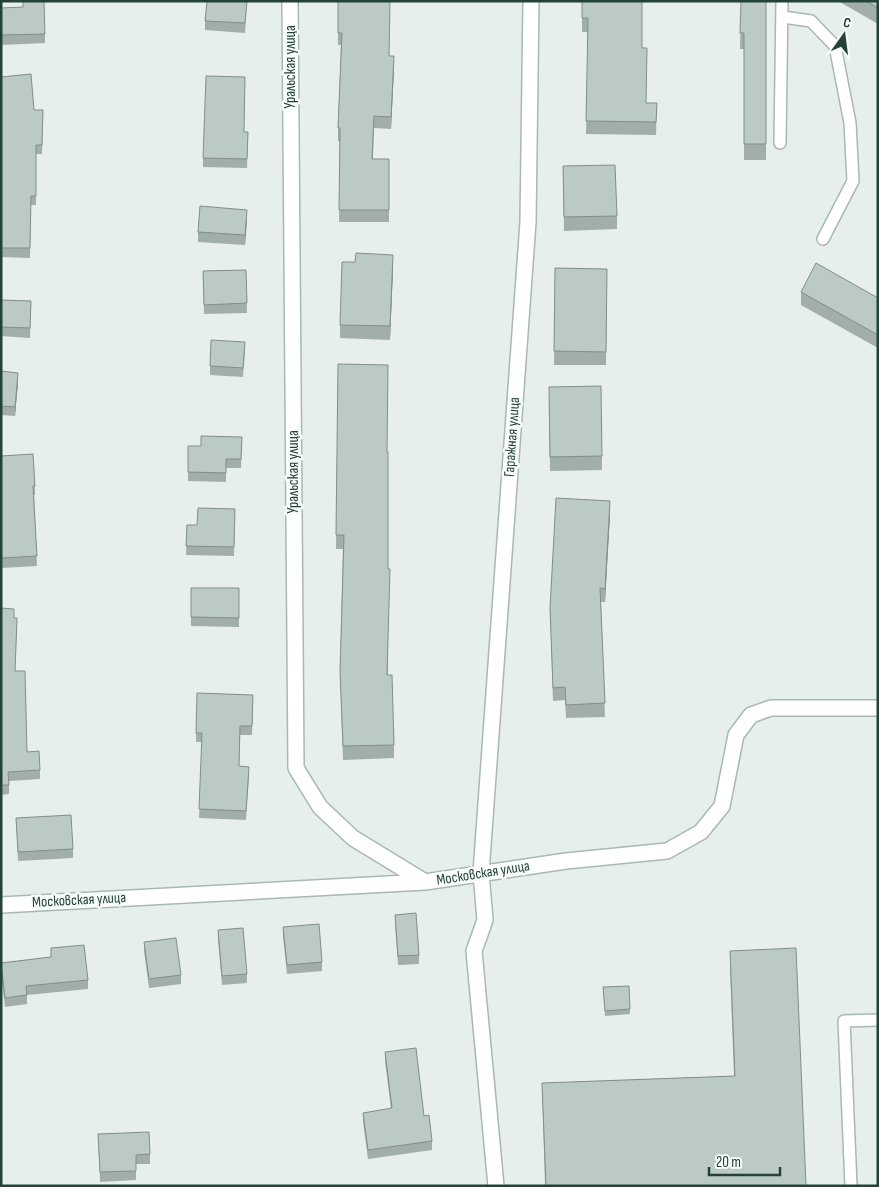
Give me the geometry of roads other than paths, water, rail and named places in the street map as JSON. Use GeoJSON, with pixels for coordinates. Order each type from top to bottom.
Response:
{"type":"FeatureCollection","features":[{"type":"Feature","properties":{"kind":"street","name":"Уральская улица"},"geometry":{"type":"LineString","coordinates":[[290,1],[296,768],[320,807],[353,838],[425,882]]}},
{"type":"Feature","properties":{"kind":"street","name":"Гаражная улица"},"geometry":{"type":"LineString","coordinates":[[496,1186],[474,951],[484,920],[481,873],[528,222],[531,1]]}},
{"type":"Feature","properties":{"kind":"street","name":"Московская улица"},"geometry":{"type":"LineString","coordinates":[[1,905],[425,882],[566,861],[667,851],[700,832],[722,806],[736,734],[751,715],[771,708],[878,708]]}},
{"type":"Feature","properties":{"kind":"lane"},"geometry":{"type":"LineString","coordinates":[[780,143],[782,1]]}},
{"type":"Feature","properties":{"kind":"lane"},"geometry":{"type":"LineString","coordinates":[[783,17],[811,21],[835,46],[850,123],[854,181],[824,239]]}},
{"type":"Feature","properties":{"kind":"lane"},"geometry":{"type":"LineString","coordinates":[[851,1186],[844,1021],[878,1020]]}}]}
